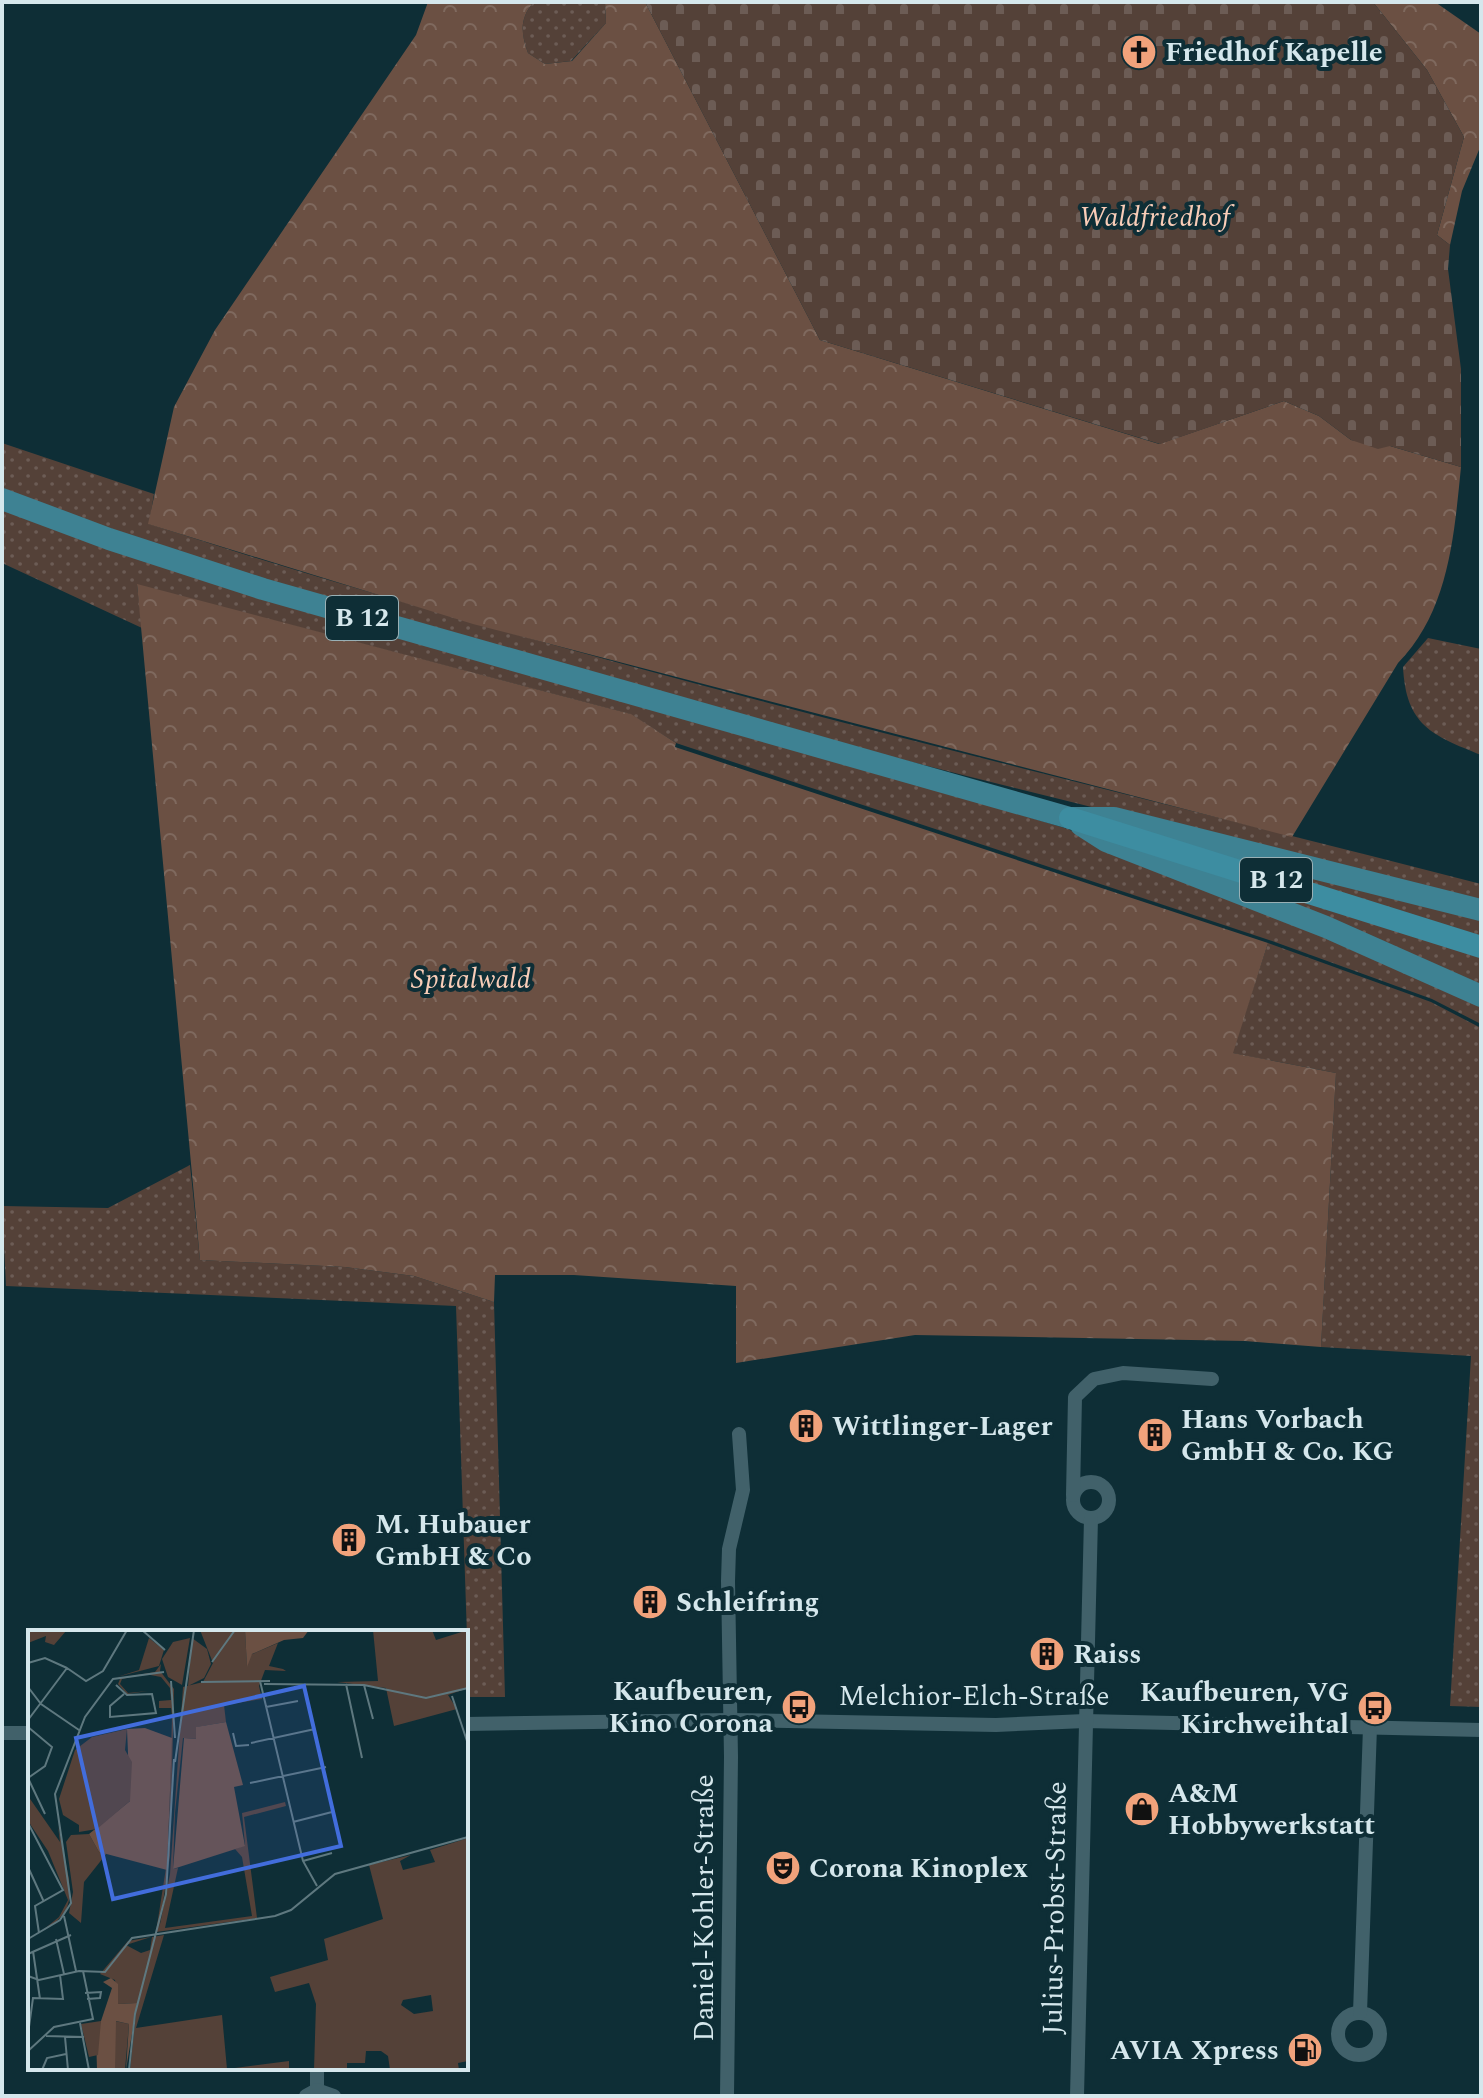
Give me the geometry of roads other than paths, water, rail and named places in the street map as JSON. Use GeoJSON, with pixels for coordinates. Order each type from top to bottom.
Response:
{"type":"FeatureCollection","features":[{"type":"Feature","properties":{"kind":"highway","name":"B 12"},"geometry":{"type":"LineString","coordinates":[[1070,818],[1481,947]]}},
{"type":"Feature","properties":{"kind":"main road","name":"B 12"},"geometry":{"type":"LineString","coordinates":[[2,499],[109,539],[263,589],[1070,818],[1114,818],[1481,910]]}},
{"type":"Feature","properties":{"kind":"main road"},"geometry":{"type":"LineString","coordinates":[[1070,818],[1106,841],[1326,927],[1481,996]]}},
{"type":"Feature","properties":{"kind":"street"},"geometry":{"type":"LineString","coordinates":[[1073,1495],[1085,1483],[1096,1483],[1106,1490],[1108,1506],[1101,1516],[1091,1518],[1078,1513],[1073,1495],[1075,1397],[1094,1379],[1123,1373],[1212,1379]]}},
{"type":"Feature","properties":{"kind":"street","name":"Daniel-Kohler-Straße"},"geometry":{"type":"LineString","coordinates":[[727,2096],[731,1720],[728,1581],[729,1549],[743,1490],[739,1434]]}},
{"type":"Feature","properties":{"kind":"street","name":"Julius-Probst-Straße"},"geometry":{"type":"LineString","coordinates":[[1077,2096],[1091,1518]]}},
{"type":"Feature","properties":{"kind":"street","name":"Melchior-Elch-Straße"},"geometry":{"type":"LineString","coordinates":[[468,1724],[731,1720],[996,1725],[1085,1721],[1481,1730]]}},
{"type":"Feature","properties":{"kind":"street"},"geometry":{"type":"LineString","coordinates":[[1360,2013],[1370,1727]]}},
{"type":"Feature","properties":{"kind":"street"},"geometry":{"type":"LineString","coordinates":[[2,1733],[28,1733]]}},
{"type":"Feature","properties":{"kind":"street"},"geometry":{"type":"LineString","coordinates":[[317,2070],[312,2093],[334,2096]]}},
{"type":"Feature","properties":{"kind":"place","name":"Friedhof Kapelle"},"geometry":{"type":"Point","coordinates":[1139,52]}},
{"type":"Feature","properties":{"kind":"place","name":"Wittlinger-Lager"},"geometry":{"type":"Point","coordinates":[806,1426]}},
{"type":"Feature","properties":{"kind":"place","name":"Hans Vorbach GmbH & Co. KG"},"geometry":{"type":"Point","coordinates":[1155,1435]}},
{"type":"Feature","properties":{"kind":"place","name":"M. Hubauer GmbH & Co"},"geometry":{"type":"Point","coordinates":[349,1540]}},
{"type":"Feature","properties":{"kind":"place","name":"Schleifring"},"geometry":{"type":"Point","coordinates":[650,1602]}},
{"type":"Feature","properties":{"kind":"place","name":"Raiss"},"geometry":{"type":"Point","coordinates":[1047,1654]}},
{"type":"Feature","properties":{"kind":"place","name":"Kaufbeuren, Kino Corona"},"geometry":{"type":"Point","coordinates":[799,1707]}},
{"type":"Feature","properties":{"kind":"place","name":"Kaufbeuren, VG Kirchweihtal"},"geometry":{"type":"Point","coordinates":[1375,1708]}},
{"type":"Feature","properties":{"kind":"place","name":"A&M Hobbywerkstatt"},"geometry":{"type":"Point","coordinates":[1142,1809]}},
{"type":"Feature","properties":{"kind":"place","name":"Corona Kinoplex"},"geometry":{"type":"Point","coordinates":[783,1868]}},
{"type":"Feature","properties":{"kind":"place","name":"AVIA Xpress"},"geometry":{"type":"Point","coordinates":[1305,2050]}},
{"type":"Feature","properties":{"kind":"park label","name":"Waldfriedhof"},"geometry":{"type":"Point","coordinates":[1155,217]}},
{"type":"Feature","properties":{"kind":"park label","name":"Spitalwald"},"geometry":{"type":"Point","coordinates":[471,979]}}]}
